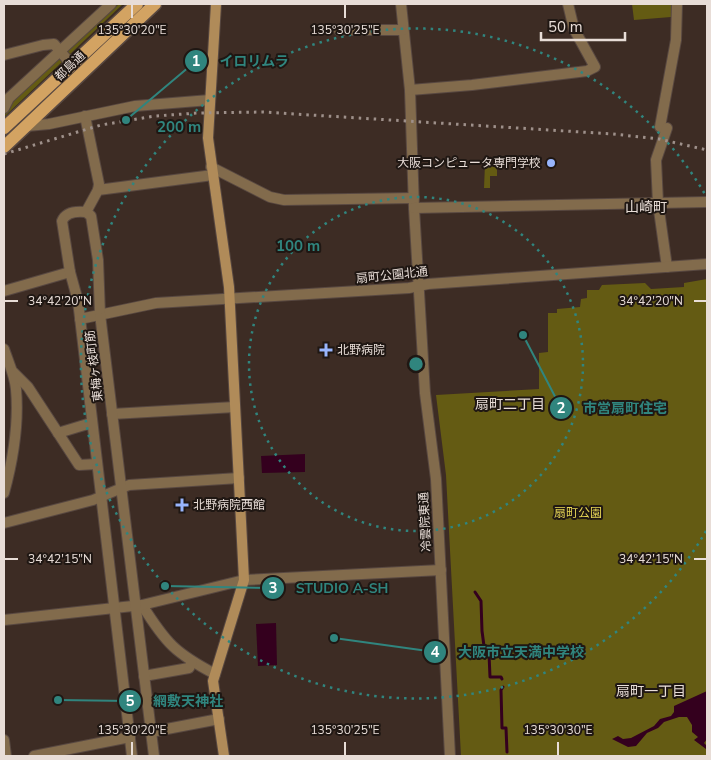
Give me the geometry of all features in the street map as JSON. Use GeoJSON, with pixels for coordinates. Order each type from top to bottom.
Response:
{"type":"FeatureCollection","features":[{"type":"Feature","properties":{"kind":"main road","name":"都島通"},"geometry":{"type":"LineString","coordinates":[[4,128],[137,4]]}},
{"type":"Feature","properties":{"kind":"main road","name":"都島通"},"geometry":{"type":"LineString","coordinates":[[4,147],[155,4]]}},
{"type":"Feature","properties":{"kind":"street"},"geometry":{"type":"LineString","coordinates":[[4,108],[9,98],[111,4]]}},
{"type":"Feature","properties":{"kind":"street"},"geometry":{"type":"LineString","coordinates":[[216,4],[208,138],[229,300],[244,580],[213,681],[224,756]]}},
{"type":"Feature","properties":{"kind":"street","name":"冷雲院東通"},"geometry":{"type":"LineString","coordinates":[[401,4],[410,90],[414,203],[425,392],[436,479],[450,756]]}},
{"type":"Feature","properties":{"kind":"street"},"geometry":{"type":"LineString","coordinates":[[410,90],[472,85],[587,71],[595,67],[582,46],[571,18],[568,4]]}},
{"type":"Feature","properties":{"kind":"street"},"geometry":{"type":"LineString","coordinates":[[667,267],[658,203],[656,160],[676,40],[677,4]]}},
{"type":"Feature","properties":{"kind":"street"},"geometry":{"type":"LineString","coordinates":[[339,30],[403,30]]}},
{"type":"Feature","properties":{"kind":"street"},"geometry":{"type":"LineString","coordinates":[[4,55],[54,44],[71,64]]}},
{"type":"Feature","properties":{"kind":"street"},"geometry":{"type":"LineString","coordinates":[[27,126],[48,124],[135,106],[210,100]]}},
{"type":"Feature","properties":{"kind":"street"},"geometry":{"type":"LineString","coordinates":[[85,116],[99,184],[98,190],[86,212]]}},
{"type":"Feature","properties":{"kind":"street"},"geometry":{"type":"LineString","coordinates":[[98,190],[212,171],[270,197],[284,200],[414,203],[707,202]]}},
{"type":"Feature","properties":{"kind":"street","name":"東梅ヶ枝町筋"},"geometry":{"type":"LineString","coordinates":[[132,756],[80,319],[62,221],[64,216],[70,212],[86,212],[91,216],[98,260],[100,314],[121,487],[138,605],[144,676],[154,756]]}},
{"type":"Feature","properties":{"kind":"street","name":"扇町公園北通"},"geometry":{"type":"LineString","coordinates":[[80,319],[156,303],[420,288],[428,284],[707,264]]}},
{"type":"Feature","properties":{"kind":"street"},"geometry":{"type":"LineString","coordinates":[[4,291],[70,272]]}},
{"type":"Feature","properties":{"kind":"street"},"geometry":{"type":"LineString","coordinates":[[4,349],[16,388],[14,437],[10,469],[4,493]]}},
{"type":"Feature","properties":{"kind":"street"},"geometry":{"type":"LineString","coordinates":[[10,370],[28,387],[79,466],[96,464]]}},
{"type":"Feature","properties":{"kind":"street"},"geometry":{"type":"LineString","coordinates":[[112,414],[235,407]]}},
{"type":"Feature","properties":{"kind":"street"},"geometry":{"type":"LineString","coordinates":[[58,433],[92,423]]}},
{"type":"Feature","properties":{"kind":"street"},"geometry":{"type":"LineString","coordinates":[[4,523],[93,500],[129,485],[239,478]]}},
{"type":"Feature","properties":{"kind":"street"},"geometry":{"type":"LineString","coordinates":[[4,620],[138,605],[244,580],[441,570]]}},
{"type":"Feature","properties":{"kind":"street"},"geometry":{"type":"LineString","coordinates":[[138,605],[164,639],[192,662],[216,674]]}},
{"type":"Feature","properties":{"kind":"street"},"geometry":{"type":"LineString","coordinates":[[144,676],[189,668],[192,662]]}},
{"type":"Feature","properties":{"kind":"street"},"geometry":{"type":"LineString","coordinates":[[151,732],[219,719]]}},
{"type":"Feature","properties":{"kind":"street"},"geometry":{"type":"LineString","coordinates":[[34,756],[83,751],[130,737]]}},
{"type":"Feature","properties":{"kind":"street"},"geometry":{"type":"LineString","coordinates":[[4,740],[6,756]]}},
{"type":"Feature","properties":{"kind":"green space"},"geometry":{"type":"Polygon","coordinates":[[[119,4],[123,4],[69,55],[66,52],[119,4]]]}},
{"type":"Feature","properties":{"kind":"green space"},"geometry":{"type":"Polygon","coordinates":[[[632,4],[672,4],[671,17],[634,20],[632,4]]]}},
{"type":"Feature","properties":{"kind":"green space"},"geometry":{"type":"Polygon","coordinates":[[[59,57],[63,61],[4,117],[11,102],[59,57]]]}},
{"type":"Feature","properties":{"kind":"green space"},"geometry":{"type":"Polygon","coordinates":[[[485,164],[497,164],[497,176],[490,176],[490,188],[484,188],[485,164]]]}},
{"type":"Feature","properties":{"kind":"green space","name":"扇町公園"},"geometry":{"type":"Polygon","coordinates":[[[707,279],[707,756],[461,756],[446,475],[436,395],[539,389],[539,353],[548,352],[548,313],[557,313],[557,309],[580,307],[581,299],[587,298],[587,290],[599,290],[602,285],[645,283],[651,289],[684,287],[684,283],[707,279]]]}},
{"type":"Feature","properties":{"kind":"shaded area"},"geometry":{"type":"Polygon","coordinates":[[[305,454],[305,472],[262,473],[261,456],[305,454]]]}},
{"type":"Feature","properties":{"kind":"shaded area"},"geometry":{"type":"Polygon","coordinates":[[[276,623],[277,665],[258,666],[256,624],[276,623]]]}},
{"type":"Feature","properties":{"kind":"shaded area"},"geometry":{"type":"Polygon","coordinates":[[[707,691],[707,739],[704,743],[707,746],[706,749],[694,740],[698,737],[692,732],[692,725],[687,717],[679,717],[664,722],[658,728],[647,733],[636,746],[628,747],[612,739],[618,736],[623,739],[631,738],[654,726],[660,719],[671,716],[674,712],[674,706],[707,691]]]}},
{"type":"Feature","properties":{"kind":"waterway"},"geometry":{"type":"LineString","coordinates":[[475,592],[481,601],[482,631],[484,646],[489,654],[490,677],[501,677],[502,679]]}},
{"type":"Feature","properties":{"kind":"waterway"},"geometry":{"type":"LineString","coordinates":[[503,687],[501,690],[502,728],[506,728],[507,752]]}},
{"type":"Feature","properties":{"kind":"railway"},"geometry":{"type":"LineString","coordinates":[[4,154],[101,125],[155,116],[263,112],[613,134],[659,139],[707,150]]}},
{"type":"Feature","properties":{"kind":"place","name":"イロリムラ"},"geometry":{"type":"Point","coordinates":[126,120]}},
{"type":"Feature","properties":{"kind":"place","name":"大阪コンピュータ専門学校"},"geometry":{"type":"Point","coordinates":[551,163]}},
{"type":"Feature","properties":{"kind":"place","name":"市営扇町住宅"},"geometry":{"type":"Point","coordinates":[523,335]}},
{"type":"Feature","properties":{"kind":"place","name":"北野病院"},"geometry":{"type":"Point","coordinates":[326,350]}},
{"type":"Feature","properties":{"kind":"place","name":"北野病院西館"},"geometry":{"type":"Point","coordinates":[182,505]}},
{"type":"Feature","properties":{"kind":"place","name":"STUDIO A-SH"},"geometry":{"type":"Point","coordinates":[165,586]}},
{"type":"Feature","properties":{"kind":"place","name":"大阪市立天満中学校"},"geometry":{"type":"Point","coordinates":[334,638]}},
{"type":"Feature","properties":{"kind":"place","name":"網敷天神社"},"geometry":{"type":"Point","coordinates":[58,700]}},
{"type":"Feature","properties":{"kind":"district","name":"山崎町"},"geometry":{"type":"Point","coordinates":[646,207]}},
{"type":"Feature","properties":{"kind":"district","name":"扇町二丁目"},"geometry":{"type":"Point","coordinates":[510,404]}},
{"type":"Feature","properties":{"kind":"district","name":"扇町一丁目"},"geometry":{"type":"Point","coordinates":[651,691]}}]}
